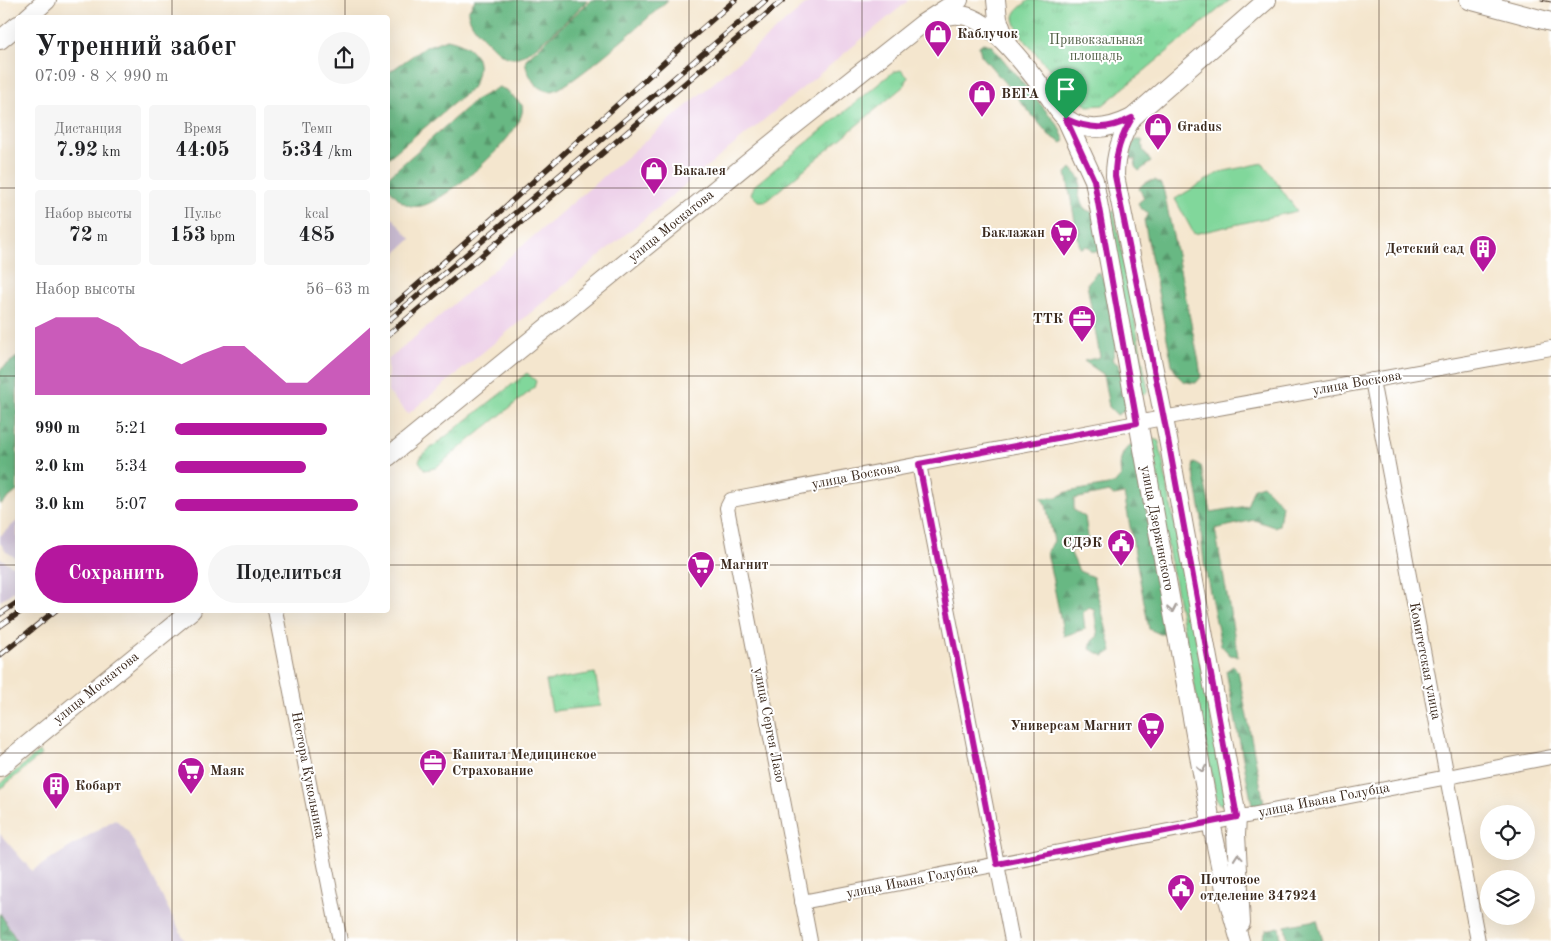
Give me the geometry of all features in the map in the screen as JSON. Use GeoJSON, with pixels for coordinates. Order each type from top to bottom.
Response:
{"type":"FeatureCollection","features":[{"type":"Feature","properties":{"kind":"main road"},"geometry":{"type":"LineString","coordinates":[[30,15],[47,0]]}},
{"type":"Feature","properties":{"kind":"main road","name":"улица Москатова"},"geometry":{"type":"LineString","coordinates":[[390,454],[922,24],[959,0]]}},
{"type":"Feature","properties":{"kind":"main road"},"geometry":{"type":"LineString","coordinates":[[996,0],[998,19],[1008,44],[1066,119],[1088,127],[1103,128],[1117,126],[1132,118],[1267,0]]}},
{"type":"Feature","properties":{"kind":"main road"},"geometry":{"type":"LineString","coordinates":[[1469,0],[1551,22]]}},
{"type":"Feature","properties":{"kind":"main road"},"geometry":{"type":"LineString","coordinates":[[922,24],[950,15],[968,16],[1008,44]]}},
{"type":"Feature","properties":{"kind":"main road"},"geometry":{"type":"LineString","coordinates":[[0,40],[15,28]]}},
{"type":"Feature","properties":{"kind":"main road","name":"улица Дзержинского"},"geometry":{"type":"LineString","coordinates":[[1132,118],[1122,135],[1118,148],[1115,176],[1163,418],[1237,817],[1240,941]]}},
{"type":"Feature","properties":{"kind":"main road","name":"улица Дзержинского"},"geometry":{"type":"LineString","coordinates":[[1066,119],[1094,180],[1137,423],[1212,822],[1225,889],[1240,941]]}},
{"type":"Feature","properties":{"kind":"main road","name":"улица Москатова"},"geometry":{"type":"LineString","coordinates":[[0,767],[188,613]]}},
{"type":"Feature","properties":{"kind":"street","name":"улица Воскова"},"geometry":{"type":"LineString","coordinates":[[727,508],[731,500],[1163,418],[1551,348]]}},
{"type":"Feature","properties":{"kind":"street","name":"Комитетская улица"},"geometry":{"type":"LineString","coordinates":[[1372,380],[1478,941]]}},
{"type":"Feature","properties":{"kind":"street"},"geometry":{"type":"LineString","coordinates":[[919,464],[1012,941]]}},
{"type":"Feature","properties":{"kind":"street","name":"улица Сергея Лазо"},"geometry":{"type":"LineString","coordinates":[[727,508],[810,941]]}},
{"type":"Feature","properties":{"kind":"street","name":"Нестора Кукольника"},"geometry":{"type":"LineString","coordinates":[[276,613],[340,941]]}},
{"type":"Feature","properties":{"kind":"street","name":"улица Ивана Голубца"},"geometry":{"type":"LineString","coordinates":[[802,902],[1551,756]]}},
{"type":"Feature","properties":{"kind":"shaded area"},"geometry":{"type":"Polygon","coordinates":[[[811,0],[909,0],[408,414],[390,394],[390,358],[811,0]]]}},
{"type":"Feature","properties":{"kind":"shaded area"},"geometry":{"type":"Polygon","coordinates":[[[390,215],[411,239],[390,258],[390,215]]]}},
{"type":"Feature","properties":{"kind":"shaded area"},"geometry":{"type":"Polygon","coordinates":[[[15,523],[15,558],[7,552],[0,543],[0,536],[15,523]]]}},
{"type":"Feature","properties":{"kind":"shaded area"},"geometry":{"type":"Polygon","coordinates":[[[0,558],[15,568],[15,590],[0,601],[0,558]]]}},
{"type":"Feature","properties":{"kind":"shaded area"},"geometry":{"type":"Polygon","coordinates":[[[115,819],[128,831],[185,941],[0,941],[0,834],[32,871],[115,819]]]}},
{"type":"Feature","properties":{"kind":"green space"},"geometry":{"type":"Polygon","coordinates":[[[475,0],[588,0],[541,43],[521,56],[513,58],[503,55],[496,50],[472,24],[468,11],[475,0]]]}},
{"type":"Feature","properties":{"kind":"green space"},"geometry":{"type":"Polygon","coordinates":[[[591,0],[668,0],[610,51],[575,78],[552,91],[541,89],[534,83],[528,73],[526,59],[591,0]]]}},
{"type":"Feature","properties":{"kind":"green space","name":"Привокзальная площадь"},"geometry":{"type":"Polygon","coordinates":[[[1029,0],[1230,0],[1103,105],[1087,106],[1044,63],[1016,26],[1014,17],[1016,12],[1029,0]]]}},
{"type":"Feature","properties":{"kind":"green space"},"geometry":{"type":"Polygon","coordinates":[[[447,39],[465,46],[476,56],[478,70],[476,79],[472,88],[390,156],[390,72],[425,47],[447,39]]]}},
{"type":"Feature","properties":{"kind":"green space"},"geometry":{"type":"Polygon","coordinates":[[[983,43],[991,45],[1058,125],[1065,141],[1062,143],[1049,135],[981,55],[979,46],[983,43]]]}},
{"type":"Feature","properties":{"kind":"green space"},"geometry":{"type":"Polygon","coordinates":[[[901,70],[908,77],[905,85],[766,201],[758,201],[751,194],[754,186],[893,72],[901,70]]]}},
{"type":"Feature","properties":{"kind":"green space"},"geometry":{"type":"Polygon","coordinates":[[[499,87],[506,90],[522,105],[521,116],[513,131],[500,147],[466,179],[433,202],[414,206],[408,205],[399,199],[390,188],[390,175],[475,100],[499,87]]]}},
{"type":"Feature","properties":{"kind":"green space"},"geometry":{"type":"Polygon","coordinates":[[[1136,140],[1142,140],[1143,150],[1151,162],[1139,171],[1135,167],[1136,160],[1130,158],[1132,145],[1136,140]]]}},
{"type":"Feature","properties":{"kind":"green space"},"geometry":{"type":"Polygon","coordinates":[[[1263,163],[1297,211],[1194,234],[1175,199],[1220,172],[1263,163]]]}},
{"type":"Feature","properties":{"kind":"green space"},"geometry":{"type":"Polygon","coordinates":[[[1071,168],[1081,179],[1079,196],[1084,209],[1094,213],[1101,249],[1097,252],[1091,251],[1088,246],[1080,248],[1066,173],[1071,168]]]}},
{"type":"Feature","properties":{"kind":"green space"},"geometry":{"type":"Polygon","coordinates":[[[1155,180],[1161,184],[1164,192],[1199,362],[1201,377],[1196,383],[1183,381],[1176,373],[1172,364],[1144,220],[1149,213],[1140,208],[1138,203],[1144,198],[1139,188],[1144,183],[1155,180]]]}},
{"type":"Feature","properties":{"kind":"green space"},"geometry":{"type":"Polygon","coordinates":[[[1114,211],[1148,390],[1144,395],[1139,391],[1105,213],[1114,211]]]}},
{"type":"Feature","properties":{"kind":"green space"},"geometry":{"type":"Polygon","coordinates":[[[1096,273],[1100,273],[1106,285],[1117,342],[1112,360],[1119,365],[1127,404],[1124,411],[1117,415],[1109,407],[1103,374],[1084,361],[1100,357],[1087,284],[1096,273]]]}},
{"type":"Feature","properties":{"kind":"green space"},"geometry":{"type":"Polygon","coordinates":[[[15,359],[15,493],[0,505],[0,370],[15,359]]]}},
{"type":"Feature","properties":{"kind":"green space"},"geometry":{"type":"Polygon","coordinates":[[[527,373],[536,381],[534,388],[435,468],[425,470],[419,461],[422,455],[527,373]]]}},
{"type":"Feature","properties":{"kind":"green space"},"geometry":{"type":"Polygon","coordinates":[[[1153,439],[1159,441],[1226,800],[1222,805],[1217,802],[1148,444],[1153,439]]]}},
{"type":"Feature","properties":{"kind":"green space"},"geometry":{"type":"Polygon","coordinates":[[[1132,444],[1134,446],[1168,628],[1167,634],[1160,634],[1149,629],[1124,494],[1114,496],[1109,492],[1074,499],[1074,510],[1085,517],[1089,544],[1070,551],[1079,571],[1093,577],[1112,651],[1104,656],[1090,649],[1092,641],[1098,636],[1094,609],[1089,607],[1083,613],[1085,629],[1064,636],[1047,552],[1054,541],[1046,505],[1041,498],[1057,497],[1067,492],[1114,484],[1121,476],[1120,462],[1123,454],[1132,444]]]}},
{"type":"Feature","properties":{"kind":"green space"},"geometry":{"type":"Polygon","coordinates":[[[1194,463],[1201,466],[1211,512],[1247,506],[1254,488],[1263,485],[1282,505],[1279,525],[1274,527],[1254,520],[1215,529],[1238,656],[1230,655],[1221,645],[1204,563],[1201,534],[1202,518],[1193,468],[1194,463]]]}},
{"type":"Feature","properties":{"kind":"green space"},"geometry":{"type":"Polygon","coordinates":[[[1233,666],[1238,671],[1264,803],[1260,806],[1252,805],[1226,671],[1233,666]]]}},
{"type":"Feature","properties":{"kind":"green space"},"geometry":{"type":"Polygon","coordinates":[[[595,673],[601,706],[552,711],[546,681],[595,673]]]}},
{"type":"Feature","properties":{"kind":"green space"},"geometry":{"type":"Polygon","coordinates":[[[39,752],[41,755],[0,789],[0,784],[39,752]]]}},
{"type":"Feature","properties":{"kind":"green space"},"geometry":{"type":"Polygon","coordinates":[[[0,913],[17,941],[0,941],[0,913]]]}},
{"type":"Feature","properties":{"kind":"green space"},"geometry":{"type":"Polygon","coordinates":[[[1317,920],[1323,941],[1288,941],[1285,926],[1317,920]]]}},
{"type":"Feature","properties":{"kind":"green space"},"geometry":{"type":"Polygon","coordinates":[[[1279,927],[1281,941],[1262,941],[1266,930],[1279,927]]]}},
{"type":"Feature","properties":{"kind":"tram line"},"geometry":{"type":"LineString","coordinates":[[1541,0],[1551,2]]}},
{"type":"Feature","properties":{"kind":"railway"},"geometry":{"type":"LineString","coordinates":[[390,308],[476,234],[735,0]]}},
{"type":"Feature","properties":{"kind":"railway"},"geometry":{"type":"LineString","coordinates":[[390,319],[766,0]]}},
{"type":"Feature","properties":{"kind":"railway"},"geometry":{"type":"LineString","coordinates":[[390,333],[783,0]]}},
{"type":"Feature","properties":{"kind":"railway"},"geometry":{"type":"LineString","coordinates":[[0,614],[15,604]]}},
{"type":"Feature","properties":{"kind":"railway"},"geometry":{"type":"LineString","coordinates":[[0,626],[19,613]]}},
{"type":"Feature","properties":{"kind":"railway"},"geometry":{"type":"LineString","coordinates":[[0,655],[52,613]]}},
{"type":"Feature","properties":{"kind":"place","name":"Каблучок"},"geometry":{"type":"Point","coordinates":[938,58]}},
{"type":"Feature","properties":{"kind":"place","name":"ВЕГА"},"geometry":{"type":"Point","coordinates":[982,118]}},
{"type":"Feature","properties":{"kind":"place","name":"Gradus"},"geometry":{"type":"Point","coordinates":[1158,151]}},
{"type":"Feature","properties":{"kind":"place","name":"Бакалея"},"geometry":{"type":"Point","coordinates":[654,195]}},
{"type":"Feature","properties":{"kind":"place","name":"Баклажан"},"geometry":{"type":"Point","coordinates":[1064,257]}},
{"type":"Feature","properties":{"kind":"place","name":"Детский сад"},"geometry":{"type":"Point","coordinates":[1483,273]}},
{"type":"Feature","properties":{"kind":"place","name":"ТТК"},"geometry":{"type":"Point","coordinates":[1082,343]}},
{"type":"Feature","properties":{"kind":"place","name":"СДЭК"},"geometry":{"type":"Point","coordinates":[1121,567]}},
{"type":"Feature","properties":{"kind":"place","name":"Магнит"},"geometry":{"type":"Point","coordinates":[701,589]}},
{"type":"Feature","properties":{"kind":"place","name":"Универсам Магнит"},"geometry":{"type":"Point","coordinates":[1151,750]}},
{"type":"Feature","properties":{"kind":"place","name":"Капитал Медицинское Страхование"},"geometry":{"type":"Point","coordinates":[433,787]}},
{"type":"Feature","properties":{"kind":"place","name":"Маяк"},"geometry":{"type":"Point","coordinates":[191,795]}},
{"type":"Feature","properties":{"kind":"place","name":"Кобарт"},"geometry":{"type":"Point","coordinates":[56,810]}},
{"type":"Feature","properties":{"kind":"place","name":"Почтовое отделение 347924"},"geometry":{"type":"Point","coordinates":[1181,912]}},
{"type":"Feature","properties":{"kind":"route"},"geometry":{"type":"LineString","coordinates":[[1132,118],[1122,135],[1118,148],[1115,176],[1167,434],[1237,817],[997,864],[919,464],[1137,423],[1094,180],[1079,143],[1066,119],[1088,127],[1103,128],[1117,126],[1132,118]]}}]}
